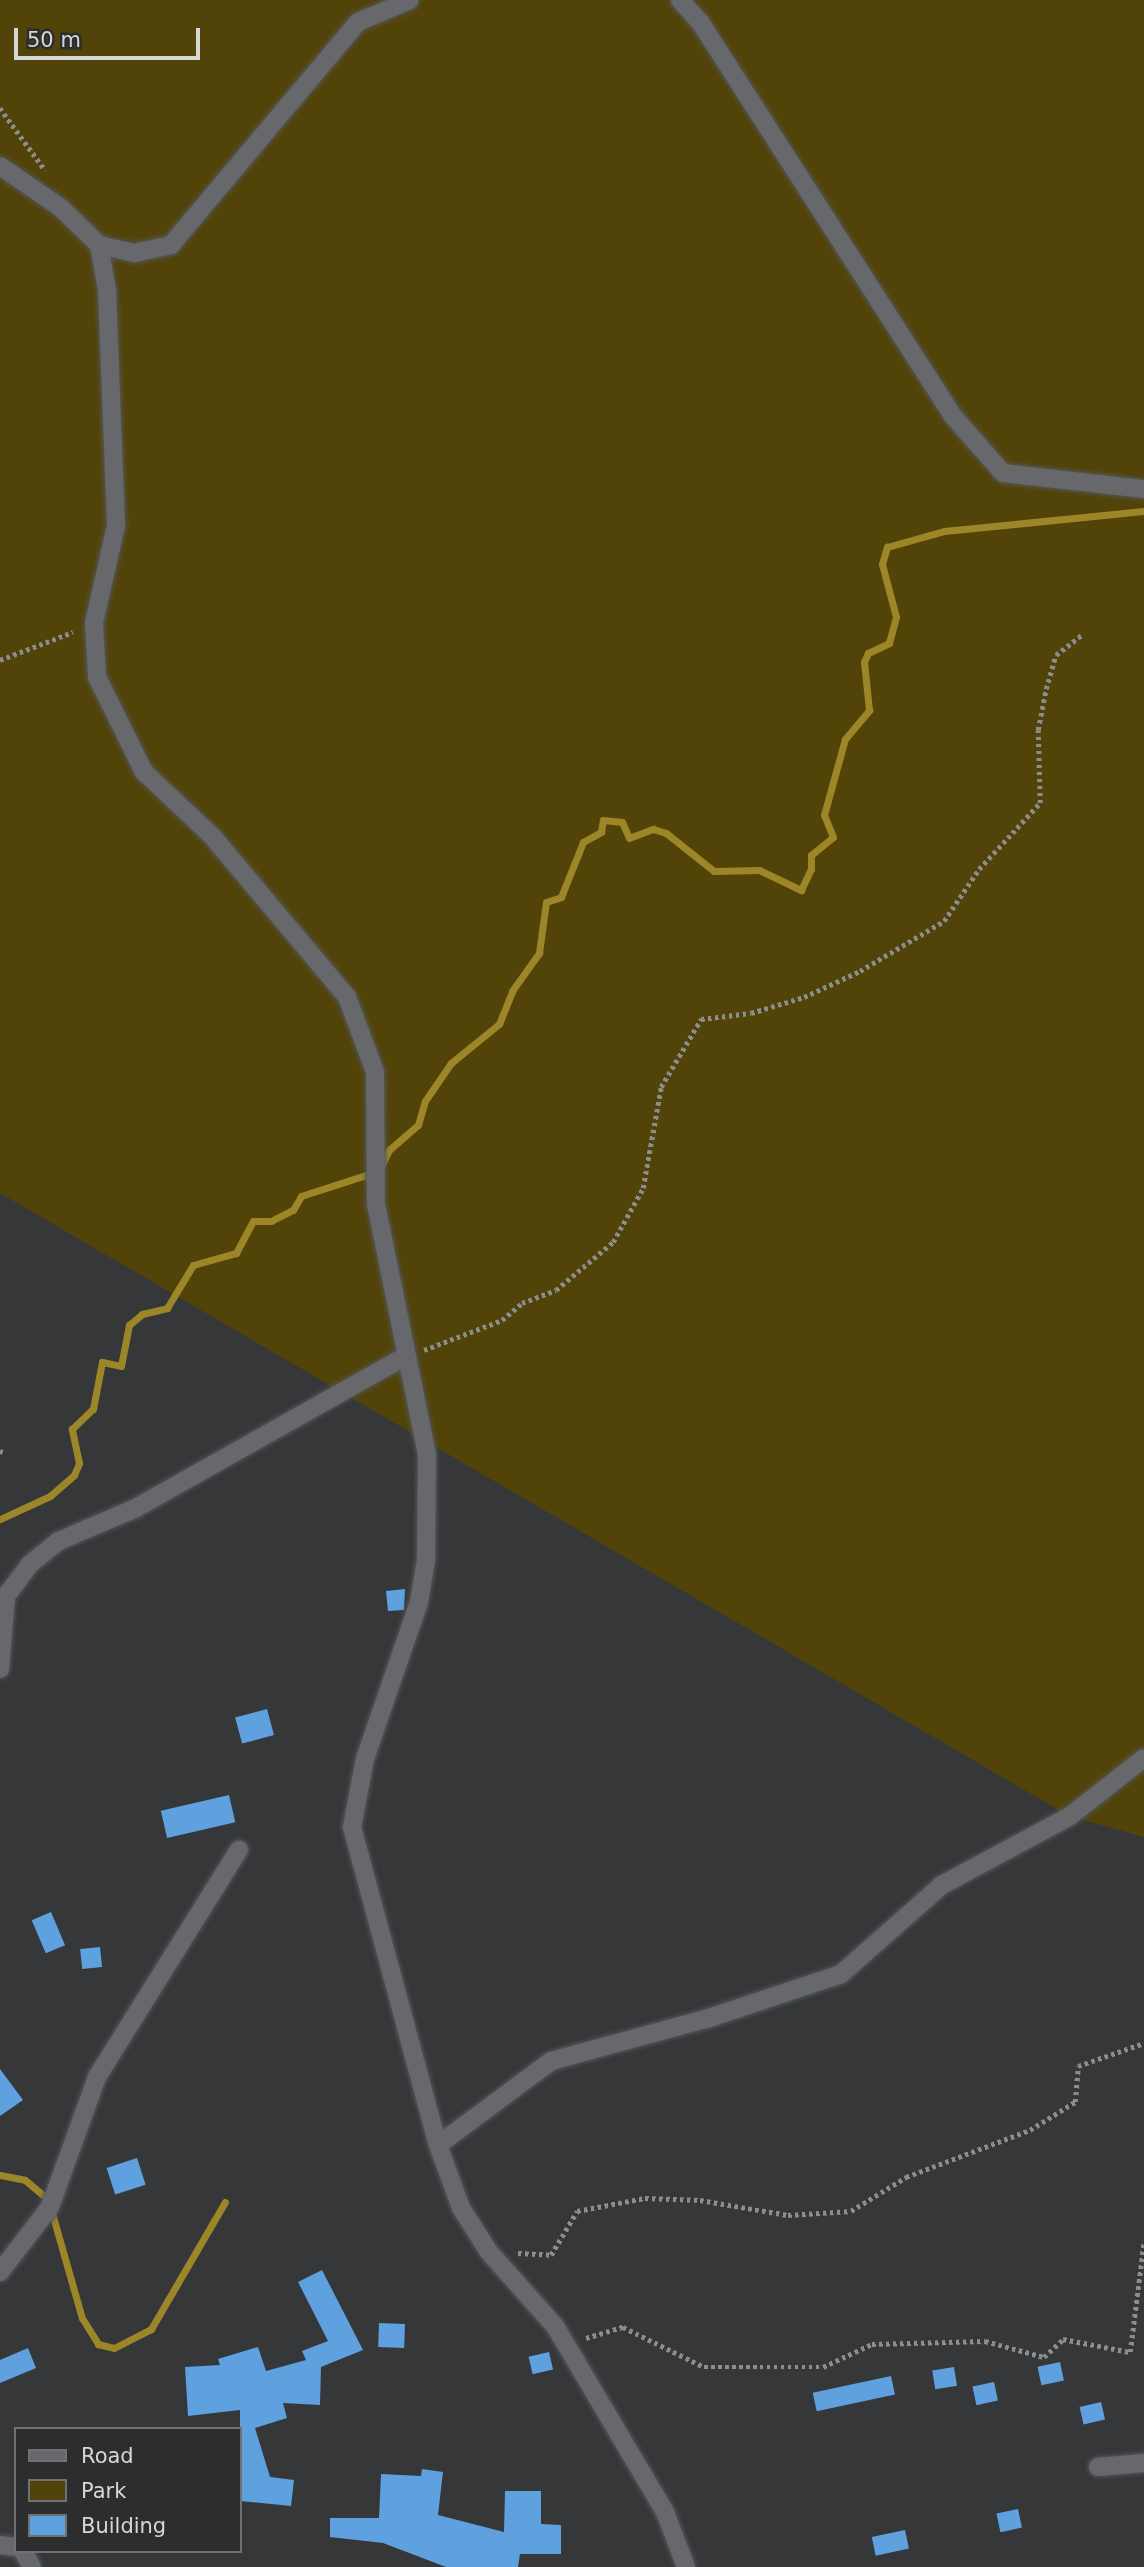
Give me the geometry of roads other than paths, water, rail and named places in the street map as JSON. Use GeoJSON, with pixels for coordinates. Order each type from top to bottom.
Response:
{"type":"FeatureCollection","features":[{"type":"Feature","properties":{"kind":"street"},"geometry":{"type":"LineString","coordinates":[[0,166],[43,193],[99,245],[134,253],[171,245],[358,22],[410,0]]}},
{"type":"Feature","properties":{"kind":"street"},"geometry":{"type":"LineString","coordinates":[[680,0],[700,22],[952,415],[1003,473],[1144,489]]}},
{"type":"Feature","properties":{"kind":"street"},"geometry":{"type":"LineString","coordinates":[[99,245],[107,290],[116,526],[94,623],[97,677],[144,772],[212,836],[348,997],[375,1072],[376,1204],[404,1357],[427,1455],[426,1560],[419,1602],[365,1759],[352,1827],[438,2145],[461,2208],[489,2252],[565,2344],[665,2512],[686,2567]]}},
{"type":"Feature","properties":{"kind":"street"},"geometry":{"type":"LineString","coordinates":[[0,1669],[6,1596],[29,1565],[59,1541],[136,1508],[404,1357]]}},
{"type":"Feature","properties":{"kind":"street"},"geometry":{"type":"LineString","coordinates":[[438,2145],[551,2061],[706,2020],[841,1974],[942,1885],[1069,1816],[1144,1758]]}},
{"type":"Feature","properties":{"kind":"street"},"geometry":{"type":"LineString","coordinates":[[0,2272],[50,2207],[97,2077],[239,1850]]}},
{"type":"Feature","properties":{"kind":"street"},"geometry":{"type":"LineString","coordinates":[[1098,2467],[1144,2463]]}},
{"type":"Feature","properties":{"kind":"waterway"},"geometry":{"type":"LineString","coordinates":[[381,1167],[389,1150],[418,1125],[425,1101],[451,1063],[499,1024],[512,991],[539,953],[546,902],[561,897],[583,842],[601,832],[603,820],[622,822],[629,838],[653,829],[666,833],[714,871],[759,870],[801,890],[811,869],[811,855],[833,837],[824,815],[845,739],[869,710],[864,662],[868,653],[889,643],[896,617],[882,564],[887,547],[944,531],[1144,511]]}},
{"type":"Feature","properties":{"kind":"waterway"},"geometry":{"type":"LineString","coordinates":[[0,1519],[50,1496],[74,1475],[79,1463],[72,1429],[93,1409],[102,1362],[121,1366],[129,1325],[142,1314],[167,1308],[193,1265],[236,1253],[253,1221],[271,1221],[293,1210],[301,1196],[366,1175]]}},
{"type":"Feature","properties":{"kind":"waterway"},"geometry":{"type":"LineString","coordinates":[[0,2175],[25,2180],[48,2199],[82,2318],[98,2344],[114,2348],[151,2329],[225,2202]]}}]}
